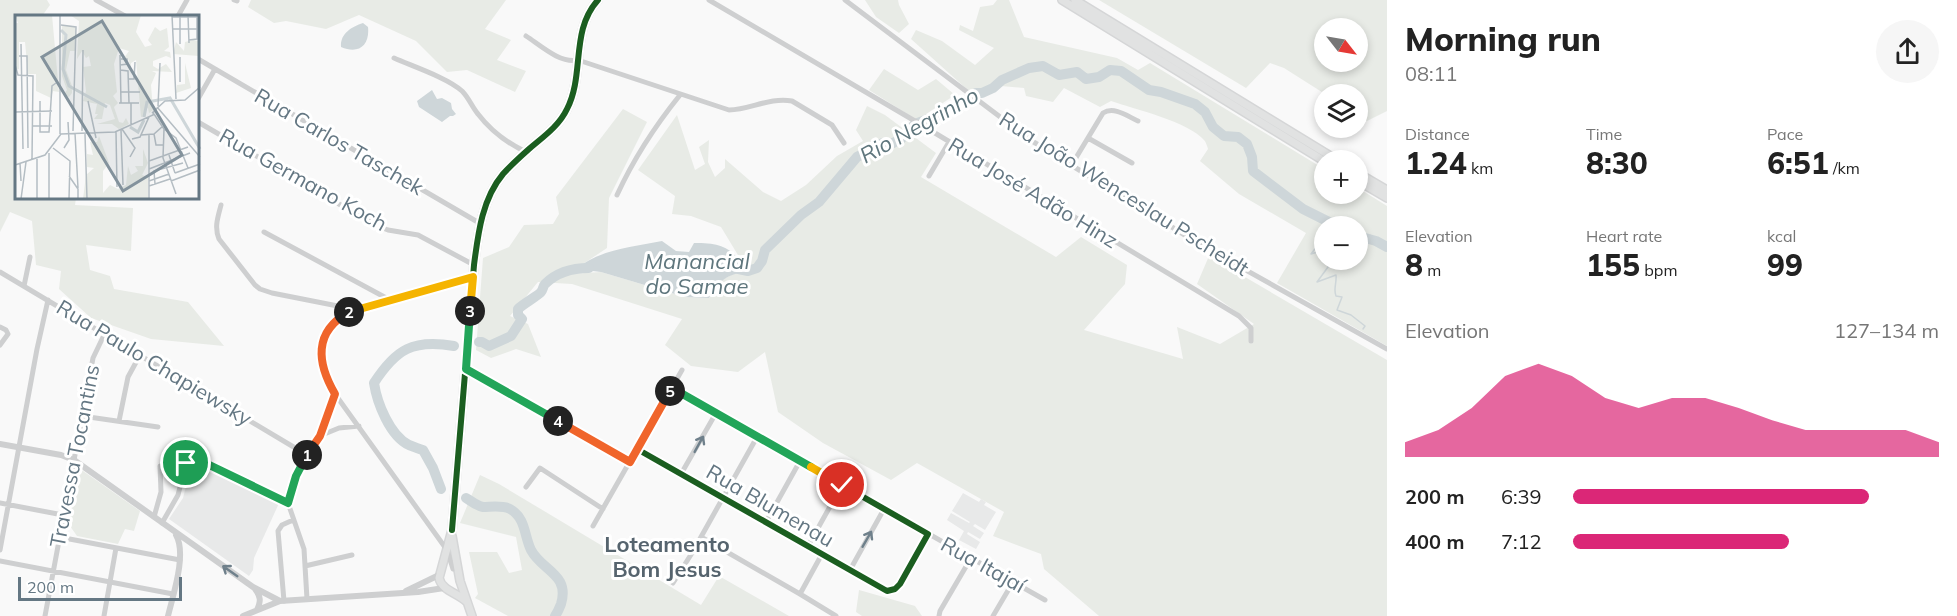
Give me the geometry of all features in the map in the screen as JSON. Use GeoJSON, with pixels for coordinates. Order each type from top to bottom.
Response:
{"type":"FeatureCollection","features":[{"type":"Feature","properties":{"kind":"main road"},"geometry":{"type":"LineString","coordinates":[[467,602],[439,582],[452,530],[474,266],[481,224],[495,184],[556,125],[568,109],[584,22],[598,0]]}},
{"type":"Feature","properties":{"kind":"main road"},"geometry":{"type":"LineString","coordinates":[[1062,0],[1320,150]]}},
{"type":"Feature","properties":{"kind":"main road"},"geometry":{"type":"LineString","coordinates":[[1075,0],[1314,155]]}},
{"type":"Feature","properties":{"kind":"main road"},"geometry":{"type":"LineString","coordinates":[[1089,16],[1090,11],[1102,17]]}},
{"type":"Feature","properties":{"kind":"main road"},"geometry":{"type":"LineString","coordinates":[[1368,184],[1385,195]]}},
{"type":"Feature","properties":{"kind":"main road"},"geometry":{"type":"LineString","coordinates":[[452,530],[456,571],[472,616]]}},
{"type":"Feature","properties":{"kind":"main road"},"geometry":{"type":"LineString","coordinates":[[441,573],[450,568],[456,571]]}},
{"type":"Feature","properties":{"kind":"main road"},"geometry":{"type":"LineString","coordinates":[[446,589],[455,587],[460,581]]}},
{"type":"Feature","properties":{"kind":"street"},"geometry":{"type":"LineString","coordinates":[[96,0],[123,15]]}},
{"type":"Feature","properties":{"kind":"street"},"geometry":{"type":"LineString","coordinates":[[179,15],[187,0]]}},
{"type":"Feature","properties":{"kind":"street","name":"Rua José Adão Hinz"},"geometry":{"type":"LineString","coordinates":[[709,0],[1239,316],[1251,328],[1251,341]]}},
{"type":"Feature","properties":{"kind":"street","name":"Rua João Wenceslau Pscheidt"},"geometry":{"type":"LineString","coordinates":[[845,0],[1032,141],[1201,245],[1387,349]]}},
{"type":"Feature","properties":{"kind":"street"},"geometry":{"type":"LineString","coordinates":[[526,36],[562,59],[578,60],[729,110],[765,101],[784,99],[792,101],[832,125],[844,143]]}},
{"type":"Feature","properties":{"kind":"street"},"geometry":{"type":"LineString","coordinates":[[394,58],[453,85],[465,95],[489,127],[504,140],[526,152]]}},
{"type":"Feature","properties":{"kind":"street","name":"Rua Carlos Taschek"},"geometry":{"type":"LineString","coordinates":[[200,60],[481,224]]}},
{"type":"Feature","properties":{"kind":"street"},"geometry":{"type":"LineString","coordinates":[[200,95],[215,69]]}},
{"type":"Feature","properties":{"kind":"street"},"geometry":{"type":"LineString","coordinates":[[617,195],[645,141],[680,95]]}},
{"type":"Feature","properties":{"kind":"street"},"geometry":{"type":"LineString","coordinates":[[1071,166],[1107,110],[1114,110],[1138,121]]}},
{"type":"Feature","properties":{"kind":"street","name":"Rua Germano Koch"},"geometry":{"type":"LineString","coordinates":[[200,123],[375,225],[388,230],[417,235],[474,266]]}},
{"type":"Feature","properties":{"kind":"street"},"geometry":{"type":"LineString","coordinates":[[1089,138],[1132,164]]}},
{"type":"Feature","properties":{"kind":"street"},"geometry":{"type":"LineString","coordinates":[[929,176],[949,142]]}},
{"type":"Feature","properties":{"kind":"street"},"geometry":{"type":"LineString","coordinates":[[221,205],[216,232],[255,285],[273,293],[353,309]]}},
{"type":"Feature","properties":{"kind":"street"},"geometry":{"type":"LineString","coordinates":[[264,232],[390,300]]}},
{"type":"Feature","properties":{"kind":"street"},"geometry":{"type":"LineString","coordinates":[[24,286],[30,257]]}},
{"type":"Feature","properties":{"kind":"street","name":"Rua Paulo Chapiewsky"},"geometry":{"type":"LineString","coordinates":[[0,272],[307,455]]}},
{"type":"Feature","properties":{"kind":"street"},"geometry":{"type":"LineString","coordinates":[[456,571],[447,550],[335,394],[322,366],[322,345],[332,325],[353,309],[473,277]]}},
{"type":"Feature","properties":{"kind":"street"},"geometry":{"type":"LineString","coordinates":[[0,550],[48,300]]}},
{"type":"Feature","properties":{"kind":"street"},"geometry":{"type":"LineString","coordinates":[[0,327],[6,330],[8,336],[0,345]]}},
{"type":"Feature","properties":{"kind":"street","name":"Travessa Tocantins"},"geometry":{"type":"LineString","coordinates":[[45,616],[93,358],[105,333]]}},
{"type":"Feature","properties":{"kind":"street"},"geometry":{"type":"LineString","coordinates":[[119,421],[128,377],[140,355]]}},
{"type":"Feature","properties":{"kind":"street"},"geometry":{"type":"LineString","coordinates":[[466,369],[630,462]]}},
{"type":"Feature","properties":{"kind":"street"},"geometry":{"type":"LineString","coordinates":[[593,526],[682,370]]}},
{"type":"Feature","properties":{"kind":"street","name":"Rua Itajaí"},"geometry":{"type":"LineString","coordinates":[[672,388],[1045,600]]}},
{"type":"Feature","properties":{"kind":"street"},"geometry":{"type":"LineString","coordinates":[[307,599],[303,542],[288,503],[296,476],[320,436],[335,394]]}},
{"type":"Feature","properties":{"kind":"street"},"geometry":{"type":"LineString","coordinates":[[681,474],[716,413]]}},
{"type":"Feature","properties":{"kind":"street"},"geometry":{"type":"LineString","coordinates":[[82,416],[158,427]]}},
{"type":"Feature","properties":{"kind":"street"},"geometry":{"type":"LineString","coordinates":[[320,436],[329,431],[359,426]]}},
{"type":"Feature","properties":{"kind":"street"},"geometry":{"type":"LineString","coordinates":[[673,583],[757,436]]}},
{"type":"Feature","properties":{"kind":"street"},"geometry":{"type":"LineString","coordinates":[[0,444],[61,455],[74,460],[252,587],[260,595],[261,600],[257,610]]}},
{"type":"Feature","properties":{"kind":"street","name":"Rua Blumenau"},"geometry":{"type":"LineString","coordinates":[[637,449],[887,591],[895,589],[900,584],[928,534]]}},
{"type":"Feature","properties":{"kind":"street"},"geometry":{"type":"LineString","coordinates":[[162,523],[176,500],[186,463],[189,460],[199,460],[288,503]]}},
{"type":"Feature","properties":{"kind":"street"},"geometry":{"type":"LineString","coordinates":[[766,522],[800,461]]}},
{"type":"Feature","properties":{"kind":"street"},"geometry":{"type":"LineString","coordinates":[[154,517],[161,492],[160,466]]}},
{"type":"Feature","properties":{"kind":"street"},"geometry":{"type":"LineString","coordinates":[[526,487],[540,468],[603,509]]}},
{"type":"Feature","properties":{"kind":"street"},"geometry":{"type":"LineString","coordinates":[[808,546],[842,485]]}},
{"type":"Feature","properties":{"kind":"street"},"geometry":{"type":"LineString","coordinates":[[0,503],[63,515]]}},
{"type":"Feature","properties":{"kind":"street"},"geometry":{"type":"LineString","coordinates":[[850,570],[884,509]]}},
{"type":"Feature","properties":{"kind":"street"},"geometry":{"type":"LineString","coordinates":[[282,601],[278,531],[282,525],[293,520]]}},
{"type":"Feature","properties":{"kind":"street"},"geometry":{"type":"LineString","coordinates":[[168,616],[180,559],[180,540],[175,532]]}},
{"type":"Feature","properties":{"kind":"street"},"geometry":{"type":"LineString","coordinates":[[59,537],[180,559]]}},
{"type":"Feature","properties":{"kind":"street"},"geometry":{"type":"LineString","coordinates":[[701,537],[836,616]]}},
{"type":"Feature","properties":{"kind":"street"},"geometry":{"type":"LineString","coordinates":[[104,616],[116,548]]}},
{"type":"Feature","properties":{"kind":"street"},"geometry":{"type":"LineString","coordinates":[[180,559],[187,548],[198,548]]}},
{"type":"Feature","properties":{"kind":"street"},"geometry":{"type":"LineString","coordinates":[[800,594],[822,554]]}},
{"type":"Feature","properties":{"kind":"street"},"geometry":{"type":"LineString","coordinates":[[305,566],[352,555]]}},
{"type":"Feature","properties":{"kind":"street"},"geometry":{"type":"LineString","coordinates":[[939,616],[940,610],[970,558]]}},
{"type":"Feature","properties":{"kind":"street"},"geometry":{"type":"LineString","coordinates":[[0,561],[173,594]]}},
{"type":"Feature","properties":{"kind":"street"},"geometry":{"type":"LineString","coordinates":[[400,593],[441,573]]}},
{"type":"Feature","properties":{"kind":"street"},"geometry":{"type":"LineString","coordinates":[[993,616],[1013,582]]}},
{"type":"Feature","properties":{"kind":"street"},"geometry":{"type":"LineString","coordinates":[[252,587],[282,601]]}},
{"type":"Feature","properties":{"kind":"street"},"geometry":{"type":"LineString","coordinates":[[243,616],[282,601],[446,589]]}},
{"type":"Feature","properties":{"kind":"shaded area"},"geometry":{"type":"Polygon","coordinates":[[[0,0],[47,0],[50,5],[43,15],[15,15],[15,200],[76,200],[75,205],[133,208],[131,251],[86,245],[90,270],[110,276],[114,289],[188,302],[224,346],[151,339],[91,318],[59,289],[61,271],[36,265],[32,221],[10,212],[0,232],[0,0]]]}},
{"type":"Feature","properties":{"kind":"shaded area"},"geometry":{"type":"Polygon","coordinates":[[[251,0],[506,0],[485,29],[511,40],[497,60],[526,71],[515,92],[467,70],[447,72],[416,41],[359,15],[326,29],[286,21],[274,23],[248,7],[251,0]]]}},
{"type":"Feature","properties":{"kind":"shaded area"},"geometry":{"type":"Polygon","coordinates":[[[865,0],[898,0],[909,24],[899,33],[876,17],[865,0]]]}},
{"type":"Feature","properties":{"kind":"shaded area"},"geometry":{"type":"Polygon","coordinates":[[[997,0],[1009,0],[1024,37],[1117,58],[1138,70],[1150,63],[1314,163],[1314,204],[1368,204],[1368,194],[1387,206],[1387,346],[1277,283],[1306,233],[1239,194],[1200,161],[1208,149],[1205,141],[1197,133],[1174,122],[1111,101],[1100,107],[1064,88],[1053,102],[1026,96],[1024,88],[1001,86],[984,97],[970,92],[911,39],[916,30],[942,41],[975,65],[994,48],[959,30],[960,25],[973,31],[980,7],[993,5],[997,0]]]}},
{"type":"Feature","properties":{"kind":"shaded area"},"geometry":{"type":"Polygon","coordinates":[[[1099,0],[1387,0],[1387,111],[1368,120],[1368,84],[1314,84],[1314,87],[1284,68],[1270,63],[1246,88],[1099,0]]]}},
{"type":"Feature","properties":{"kind":"shaded area"},"geometry":{"type":"Polygon","coordinates":[[[884,69],[918,90],[936,79],[955,95],[917,120],[869,90],[884,69]]]}},
{"type":"Feature","properties":{"kind":"shaded area"},"geometry":{"type":"Polygon","coordinates":[[[867,106],[885,115],[936,153],[921,177],[1056,257],[1081,237],[1127,265],[1125,284],[1084,330],[1183,359],[1177,327],[1220,344],[1254,324],[1197,284],[1209,256],[1387,360],[1387,616],[1099,616],[1044,569],[1041,554],[993,536],[1004,512],[917,463],[891,480],[823,443],[778,412],[765,352],[738,372],[691,366],[665,345],[682,319],[572,284],[538,282],[510,316],[528,324],[541,357],[516,349],[491,358],[476,350],[483,258],[509,247],[524,225],[553,224],[559,214],[556,197],[623,109],[647,122],[609,198],[607,248],[568,274],[601,272],[685,297],[709,298],[725,278],[747,270],[721,227],[691,216],[672,214],[675,196],[638,170],[677,115],[695,170],[705,164],[699,147],[709,140],[708,162],[715,177],[725,168],[725,159],[763,192],[781,201],[806,185],[837,156],[863,141],[856,130],[867,106]]]}},
{"type":"Feature","properties":{"kind":"shaded area"},"geometry":{"type":"Polygon","coordinates":[[[197,462],[280,501],[254,558],[253,570],[249,576],[169,519],[183,498],[191,466],[197,462]]]}},
{"type":"Feature","properties":{"kind":"shaded area"},"geometry":{"type":"Polygon","coordinates":[[[76,466],[140,511],[134,531],[125,529],[118,544],[77,536],[70,526],[68,519],[76,466]]]}},
{"type":"Feature","properties":{"kind":"shaded area"},"geometry":{"type":"Polygon","coordinates":[[[480,475],[499,484],[701,605],[719,576],[789,616],[508,616],[475,598],[478,594],[469,552],[497,552],[509,573],[522,570],[516,537],[460,523],[480,475]]]}},
{"type":"Feature","properties":{"kind":"shaded area"},"geometry":{"type":"Polygon","coordinates":[[[963,493],[979,502],[981,499],[986,502],[984,505],[996,512],[985,530],[975,524],[973,526],[984,533],[980,539],[968,532],[967,534],[980,542],[976,549],[959,540],[964,531],[947,520],[951,513],[970,522],[952,511],[963,493]]]}},
{"type":"Feature","properties":{"kind":"shaded area"},"geometry":{"type":"Polygon","coordinates":[[[859,590],[915,606],[922,616],[862,616],[856,612],[859,590]]]}},
{"type":"Feature","properties":{"kind":"water"},"geometry":{"type":"Polygon","coordinates":[[[363,23],[368,27],[368,33],[362,47],[353,50],[341,47],[342,38],[347,32],[363,23]]]}},
{"type":"Feature","properties":{"kind":"water"},"geometry":{"type":"Polygon","coordinates":[[[432,90],[437,99],[442,98],[451,103],[456,114],[442,122],[419,107],[417,101],[432,90]]]}},
{"type":"Feature","properties":{"kind":"water","name":"Manancial do Samae"},"geometry":{"type":"Polygon","coordinates":[[[662,241],[676,251],[689,252],[694,243],[712,244],[725,248],[736,256],[747,271],[724,279],[709,298],[685,297],[601,272],[576,269],[606,253],[662,241]]]}},
{"type":"Feature","properties":{"kind":"waterway","name":"Rio Negrinho"},"geometry":{"type":"LineString","coordinates":[[734,268],[748,271],[757,268],[765,250],[801,215],[819,202],[857,157],[883,143],[891,144],[901,139],[915,124],[955,109],[976,93],[993,88],[1002,80],[1029,68],[1043,66],[1059,75],[1077,72],[1086,79],[1099,77],[1110,70],[1121,71],[1149,90],[1195,104],[1205,112],[1213,127],[1224,136],[1238,137],[1247,144],[1252,157],[1253,171],[1303,209],[1317,216]]}},
{"type":"Feature","properties":{"kind":"waterway","name":"Rio Negrinho"},"geometry":{"type":"LineString","coordinates":[[1368,239],[1387,247]]}},
{"type":"Feature","properties":{"kind":"waterway"},"geometry":{"type":"LineString","coordinates":[[1314,250],[1311,254],[1314,253]]}},
{"type":"Feature","properties":{"kind":"waterway","name":"Rio Negrinho"},"geometry":{"type":"LineString","coordinates":[[479,342],[489,346],[511,336],[522,319],[518,315],[518,309],[540,293],[544,285],[555,276],[565,272],[589,268]]}},
{"type":"Feature","properties":{"kind":"waterway"},"geometry":{"type":"LineString","coordinates":[[1326,270],[1317,282],[1336,275],[1335,293],[1336,296],[1342,297],[1337,310],[1351,315],[1365,326],[1363,329]]}},
{"type":"Feature","properties":{"kind":"waterway","name":"Rio Negrinho"},"geometry":{"type":"LineString","coordinates":[[441,489],[423,450],[402,441],[390,427],[381,409],[374,383],[390,362],[407,349],[427,344],[454,346]]}},
{"type":"Feature","properties":{"kind":"waterway","name":"Rio Negrinho"},"geometry":{"type":"LineString","coordinates":[[466,498],[483,507],[510,509],[519,517],[531,550],[562,586],[561,604],[555,616]]}},
{"type":"Feature","properties":{"kind":"cycle path"},"geometry":{"type":"LineString","coordinates":[[452,530],[474,265],[482,217],[490,194],[503,174],[545,136],[564,115],[576,82],[584,25],[589,12],[598,0]]}},
{"type":"Feature","properties":{"kind":"cycle path"},"geometry":{"type":"LineString","coordinates":[[466,369],[630,462],[672,388],[928,534],[900,584],[895,589],[887,591],[637,449]]}},
{"type":"Feature","properties":{"kind":"district","name":"Loteamento Bom Jesus"},"geometry":{"type":"Point","coordinates":[667,556]}},
{"type":"Feature","properties":{"kind":"route"},"geometry":{"type":"LineString","coordinates":[[186,463],[189,460],[199,460],[288,503],[296,476],[320,436],[333,406],[335,394],[326,378],[321,355],[322,345],[332,325],[353,309],[473,277],[466,369],[630,462],[672,388],[842,485]]}}]}
